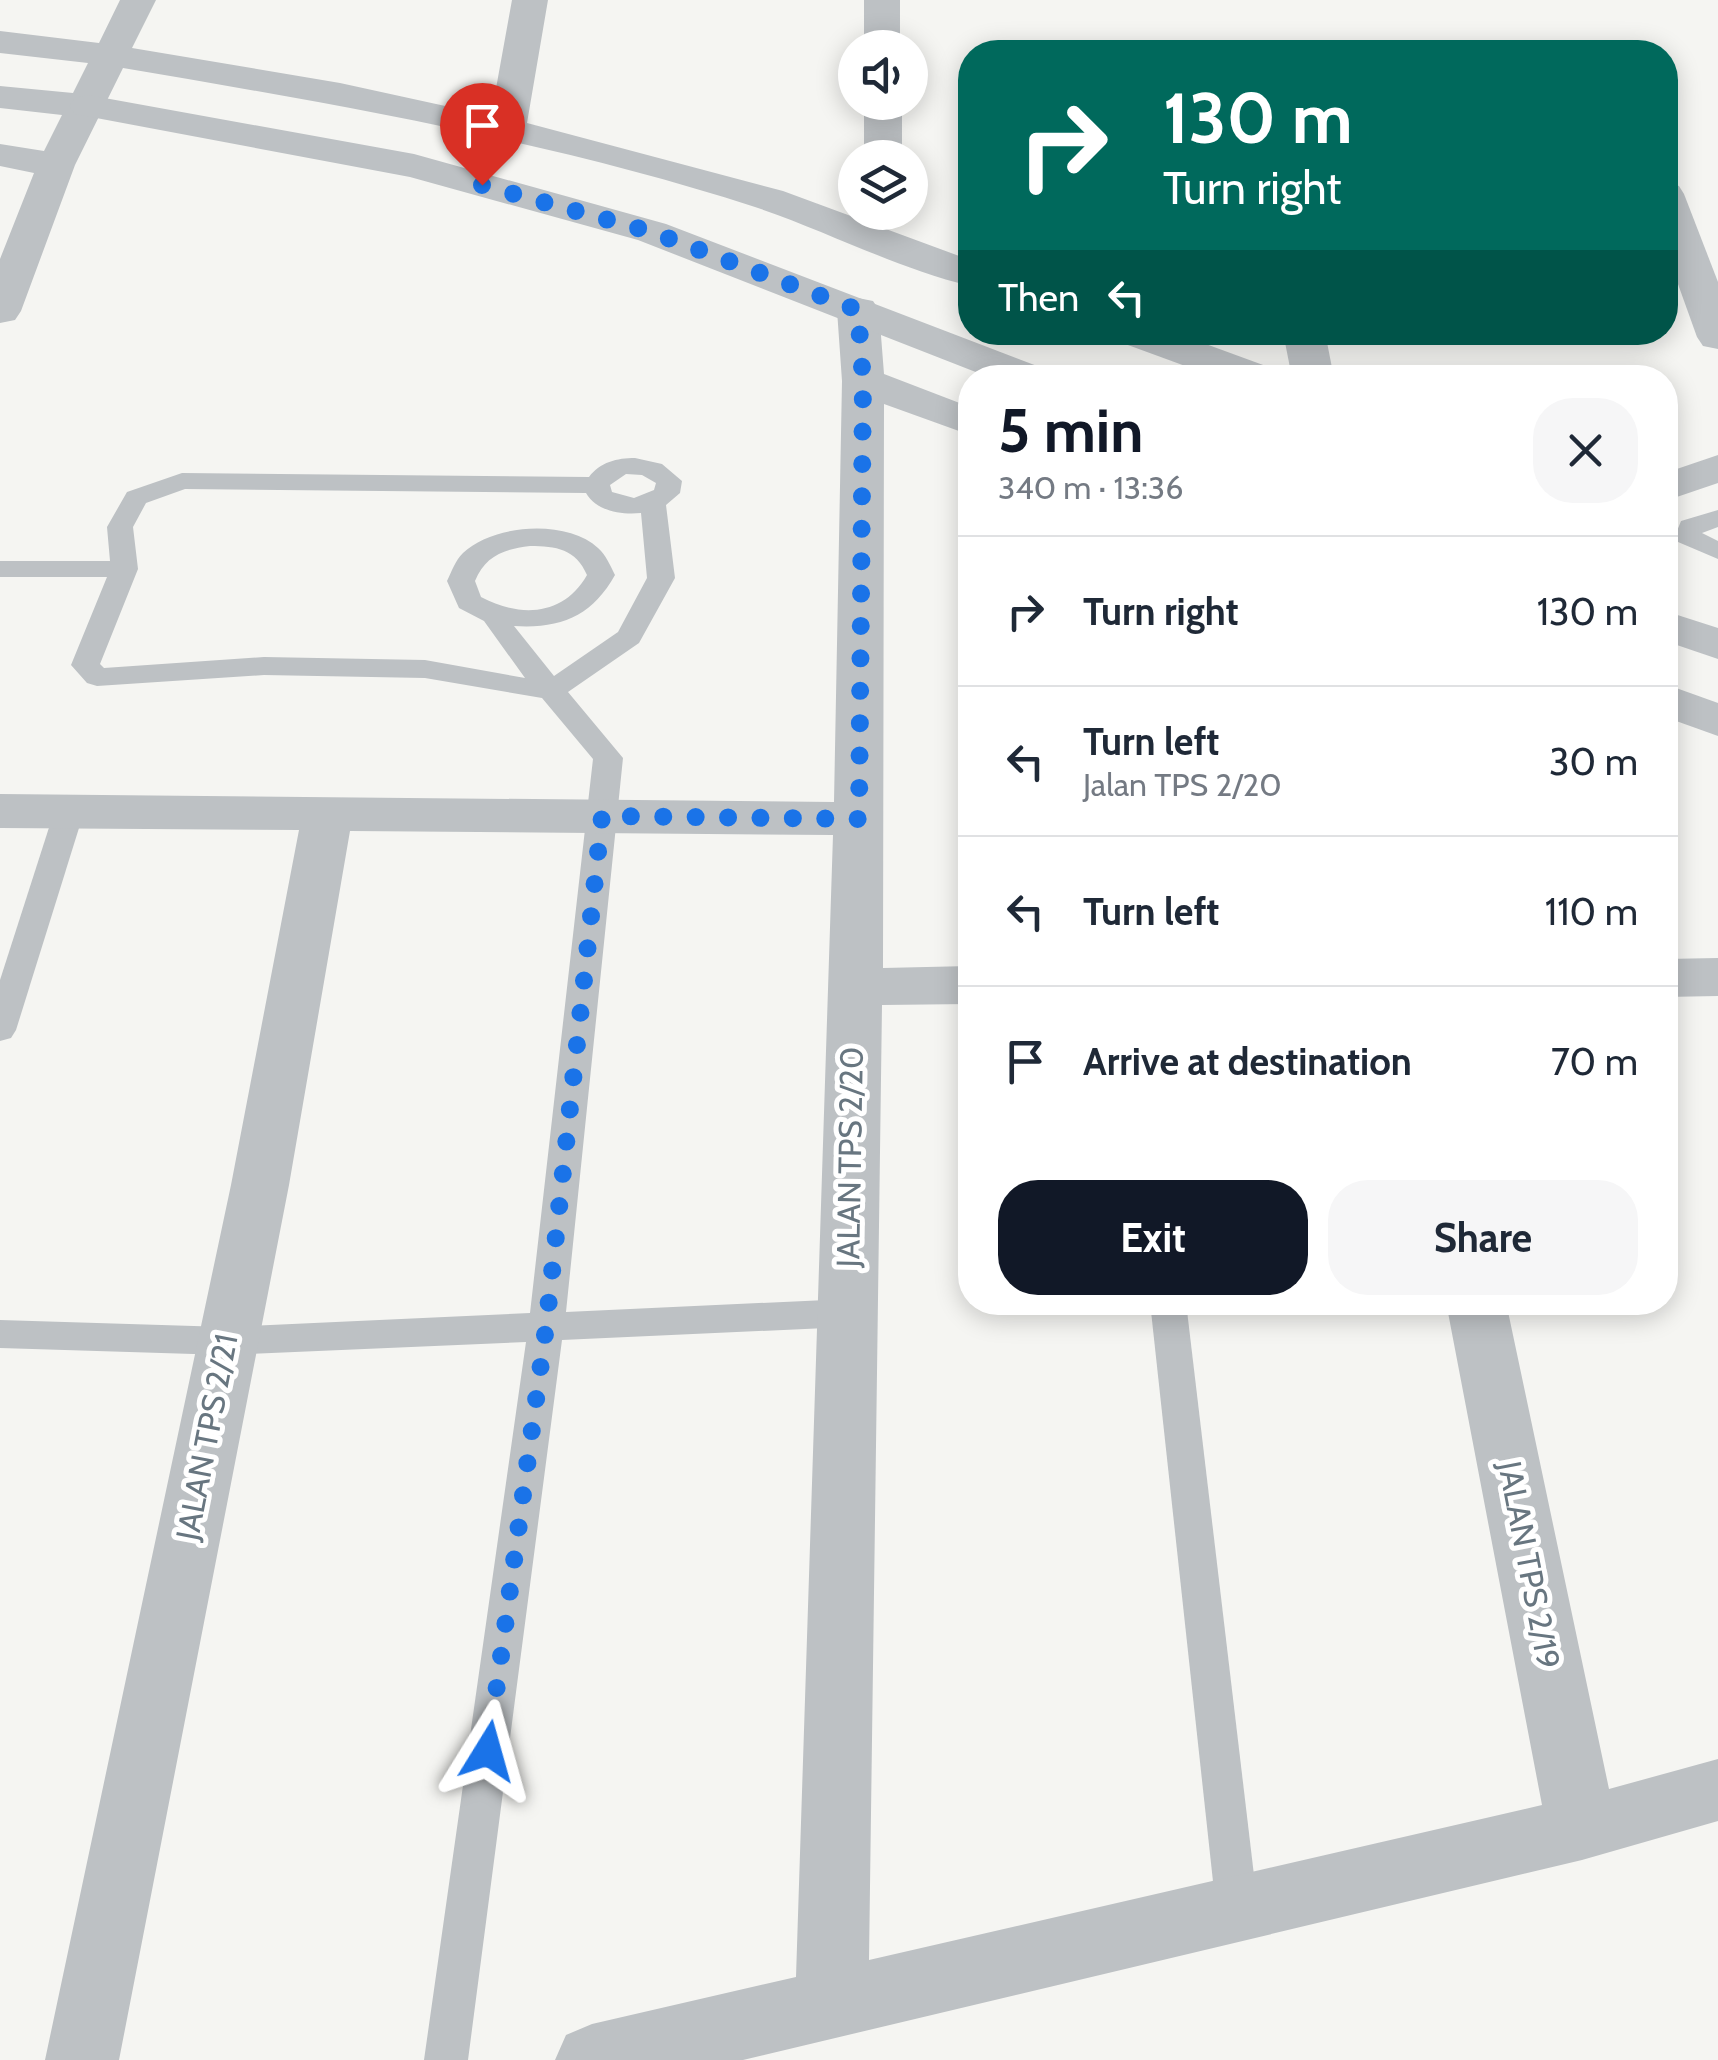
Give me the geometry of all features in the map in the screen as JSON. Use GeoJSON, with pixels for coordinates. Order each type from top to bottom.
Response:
{"type":"FeatureCollection","features":[{"type":"Feature","properties":{"kind":"street"},"geometry":{"type":"LineString","coordinates":[[0,310],[56,165],[138,0]]}},
{"type":"Feature","properties":{"kind":"street"},"geometry":{"type":"LineString","coordinates":[[507,130],[530,0]]}},
{"type":"Feature","properties":{"kind":"street"},"geometry":{"type":"LineString","coordinates":[[882,0],[882,30]]}},
{"type":"Feature","properties":{"kind":"street"},"geometry":{"type":"LineString","coordinates":[[0,42],[112,54],[340,94],[507,130],[838,216]]}},
{"type":"Feature","properties":{"kind":"street"},"geometry":{"type":"LineString","coordinates":[[0,97],[88,106],[414,166],[652,232],[997,365]]}},
{"type":"Feature","properties":{"kind":"street"},"geometry":{"type":"LineString","coordinates":[[0,156],[56,165]]}},
{"type":"Feature","properties":{"kind":"street"},"geometry":{"type":"LineString","coordinates":[[1678,229],[1718,337]]}},
{"type":"Feature","properties":{"kind":"street"},"geometry":{"type":"LineString","coordinates":[[889,230],[958,267]]}},
{"type":"Feature","properties":{"kind":"street","name":"JALAN TPS 2/20"},"geometry":{"type":"LineString","coordinates":[[832,2004],[859,819],[863,381],[858,310]]}},
{"type":"Feature","properties":{"kind":"street"},"geometry":{"type":"LineString","coordinates":[[1168,345],[1223,365]]}},
{"type":"Feature","properties":{"kind":"street"},"geometry":{"type":"LineString","coordinates":[[863,381],[958,417]]}},
{"type":"Feature","properties":{"kind":"street"},"geometry":{"type":"LineString","coordinates":[[1678,483],[1717,469]]}},
{"type":"Feature","properties":{"kind":"street"},"geometry":{"type":"LineString","coordinates":[[1678,630],[1718,644]]}},
{"type":"Feature","properties":{"kind":"street"},"geometry":{"type":"LineString","coordinates":[[1678,704],[1718,720]]}},
{"type":"Feature","properties":{"kind":"street"},"geometry":{"type":"LineString","coordinates":[[0,811],[859,819]]}},
{"type":"Feature","properties":{"kind":"street","name":"JALAN TPS 2/21"},"geometry":{"type":"LineString","coordinates":[[82,2060],[260,1185],[328,814]]}},
{"type":"Feature","properties":{"kind":"street"},"geometry":{"type":"LineString","coordinates":[[1678,978],[1718,978]]}},
{"type":"Feature","properties":{"kind":"street"},"geometry":{"type":"LineString","coordinates":[[853,987],[958,986]]}},
{"type":"Feature","properties":{"kind":"street","name":"JALAN TPS 2/19"},"geometry":{"type":"LineString","coordinates":[[1479,1315],[1582,1828]]}},
{"type":"Feature","properties":{"kind":"street"},"geometry":{"type":"LineString","coordinates":[[592,2060],[1582,1828],[1718,1790]]}},
{"type":"Feature","properties":{"kind":"lane"},"geometry":{"type":"LineString","coordinates":[[622,466],[660,471],[669,482],[666,493],[653,503],[633,507],[613,504],[600,496],[596,485],[605,474],[622,466]]}},
{"type":"Feature","properties":{"kind":"lane"},"geometry":{"type":"LineString","coordinates":[[596,485],[182,481],[136,498],[120,528],[124,569],[85,664],[97,677],[264,666],[424,669],[551,691],[629,637],[661,578],[653,503]]}},
{"type":"Feature","properties":{"kind":"lane"},"geometry":{"type":"LineString","coordinates":[[1718,518],[1690,527],[1688,536],[1718,551]]}},
{"type":"Feature","properties":{"kind":"lane"},"geometry":{"type":"LineString","coordinates":[[446,2060],[546,1327],[608,758],[506,636],[495,616],[469,602],[461,582],[471,560],[496,544],[531,537],[565,541],[591,555],[601,575],[592,596],[566,614],[530,620],[495,616]]}},
{"type":"Feature","properties":{"kind":"lane"},"geometry":{"type":"LineString","coordinates":[[0,569],[124,569]]}},
{"type":"Feature","properties":{"kind":"lane"},"geometry":{"type":"LineString","coordinates":[[0,1030],[70,812]]}},
{"type":"Feature","properties":{"kind":"lane"},"geometry":{"type":"LineString","coordinates":[[0,1334],[226,1341],[848,1313]]}},
{"type":"Feature","properties":{"kind":"lane"},"geometry":{"type":"LineString","coordinates":[[1169,1315],[1237,1909]]}},
{"type":"Feature","properties":{"kind":"route"},"geometry":{"type":"LineString","coordinates":[[482,185],[652,232],[858,310],[863,381],[859,819],[602,816],[546,1327],[488,1751]]}}]}
